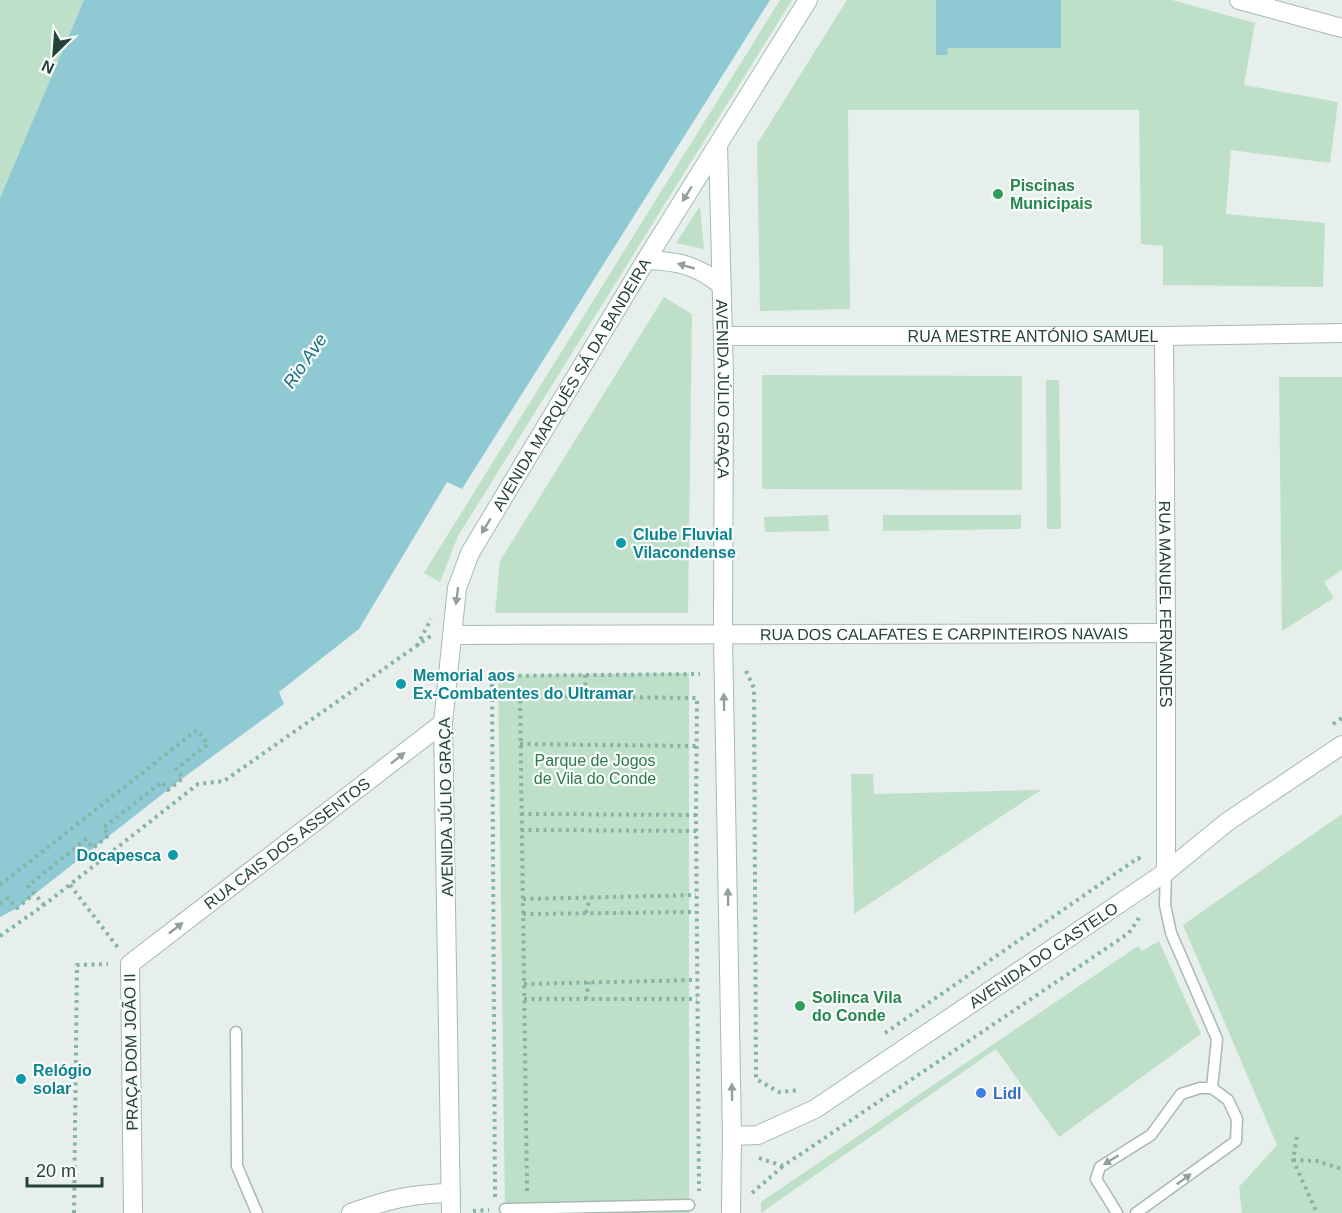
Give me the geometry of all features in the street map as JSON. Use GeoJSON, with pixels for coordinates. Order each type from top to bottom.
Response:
{"type":"FeatureCollection","features":[{"type":"Feature","properties":{"kind":"street","name":"AVENIDA MARQUÊS SÁ DA BANDEIRA"},"geometry":{"type":"LineString","coordinates":[[454,627],[457,588],[470,553],[646,260],[808,0]]}},
{"type":"Feature","properties":{"kind":"street"},"geometry":{"type":"LineString","coordinates":[[1239,0],[1342,28]]}},
{"type":"Feature","properties":{"kind":"street","name":"AVENIDA JÚLIO GRAÇA"},"geometry":{"type":"LineString","coordinates":[[718,145],[723,336],[723,635],[732,1136],[731,1213]]}},
{"type":"Feature","properties":{"kind":"street"},"geometry":{"type":"LineString","coordinates":[[646,260],[688,265],[707,273],[721,285]]}},
{"type":"Feature","properties":{"kind":"street","name":"RUA MESTRE ANTÓNIO SAMUEL"},"geometry":{"type":"LineString","coordinates":[[723,336],[1164,336],[1342,333]]}},
{"type":"Feature","properties":{"kind":"street","name":"RUA MANUEL FERNANDES"},"geometry":{"type":"LineString","coordinates":[[1164,336],[1166,872]]}},
{"type":"Feature","properties":{"kind":"street","name":"AVENIDA JÚLIO GRAÇA"},"geometry":{"type":"LineString","coordinates":[[451,1212],[443,723],[454,627]]}},
{"type":"Feature","properties":{"kind":"street"},"geometry":{"type":"LineString","coordinates":[[454,627],[723,635]]}},
{"type":"Feature","properties":{"kind":"street","name":"RUA DOS CALAFATES E CARPINTEIROS NAVAIS"},"geometry":{"type":"LineString","coordinates":[[723,635],[1166,633]]}},
{"type":"Feature","properties":{"kind":"street","name":"RUA CAIS DOS ASSENTOS"},"geometry":{"type":"LineString","coordinates":[[130,964],[443,723]]}},
{"type":"Feature","properties":{"kind":"street","name":"AVENIDA DO CASTELO"},"geometry":{"type":"LineString","coordinates":[[732,1136],[758,1135],[815,1109],[1166,872],[1227,822],[1342,745]]}},
{"type":"Feature","properties":{"kind":"street","name":"PRAÇA DOM JOÃO II"},"geometry":{"type":"LineString","coordinates":[[130,964],[133,1213]]}},
{"type":"Feature","properties":{"kind":"street"},"geometry":{"type":"LineString","coordinates":[[351,1213],[384,1201],[407,1196],[452,1193]]}},
{"type":"Feature","properties":{"kind":"lane"},"geometry":{"type":"LineString","coordinates":[[1166,872],[1165,905],[1171,933],[1217,1039],[1212,1088]]}},
{"type":"Feature","properties":{"kind":"lane"},"geometry":{"type":"LineString","coordinates":[[236,1032],[237,1166],[257,1213]]}},
{"type":"Feature","properties":{"kind":"lane"},"geometry":{"type":"LineString","coordinates":[[1117,1213],[1096,1179],[1100,1167],[1152,1135],[1180,1094],[1200,1088],[1212,1088],[1228,1100],[1237,1119],[1236,1142],[1136,1213]]}},
{"type":"Feature","properties":{"kind":"lane"},"geometry":{"type":"LineString","coordinates":[[500,1209],[689,1205]]}},
{"type":"Feature","properties":{"kind":"path"},"geometry":{"type":"LineString","coordinates":[[0,936],[44,905],[198,784],[224,781],[454,627]]}},
{"type":"Feature","properties":{"kind":"path"},"geometry":{"type":"LineString","coordinates":[[745,670],[754,688],[756,1079],[779,1092],[802,1090]]}},
{"type":"Feature","properties":{"kind":"path"},"geometry":{"type":"LineString","coordinates":[[451,1212],[500,1209],[492,676],[700,674]]}},
{"type":"Feature","properties":{"kind":"path"},"geometry":{"type":"LineString","coordinates":[[585,675],[586,696]]}},
{"type":"Feature","properties":{"kind":"path"},"geometry":{"type":"LineString","coordinates":[[528,1208],[520,696],[697,698],[696,912],[699,1192]]}},
{"type":"Feature","properties":{"kind":"path"},"geometry":{"type":"LineString","coordinates":[[0,885],[197,730],[208,744],[176,769],[183,778],[168,790],[162,782],[104,828],[109,835],[93,848],[86,839],[28,886],[44,905]]}},
{"type":"Feature","properties":{"kind":"path"},"geometry":{"type":"LineString","coordinates":[[520,744],[697,746]]}},
{"type":"Feature","properties":{"kind":"path"},"geometry":{"type":"LineString","coordinates":[[521,814],[696,815]]}},
{"type":"Feature","properties":{"kind":"path"},"geometry":{"type":"LineString","coordinates":[[521,830],[696,831]]}},
{"type":"Feature","properties":{"kind":"path"},"geometry":{"type":"LineString","coordinates":[[70,885],[130,964]]}},
{"type":"Feature","properties":{"kind":"path"},"geometry":{"type":"LineString","coordinates":[[0,904],[8,898],[17,908],[34,894]]}},
{"type":"Feature","properties":{"kind":"path"},"geometry":{"type":"LineString","coordinates":[[523,899],[696,895]]}},
{"type":"Feature","properties":{"kind":"path"},"geometry":{"type":"LineString","coordinates":[[586,914],[590,898]]}},
{"type":"Feature","properties":{"kind":"path"},"geometry":{"type":"LineString","coordinates":[[524,914],[696,912]]}},
{"type":"Feature","properties":{"kind":"path"},"geometry":{"type":"LineString","coordinates":[[749,1195],[783,1166],[1129,933],[1142,913]]}},
{"type":"Feature","properties":{"kind":"path"},"geometry":{"type":"LineString","coordinates":[[74,1213],[77,965],[130,964]]}},
{"type":"Feature","properties":{"kind":"path"},"geometry":{"type":"LineString","coordinates":[[524,984],[697,980]]}},
{"type":"Feature","properties":{"kind":"path"},"geometry":{"type":"LineString","coordinates":[[586,999],[589,982]]}},
{"type":"Feature","properties":{"kind":"path"},"geometry":{"type":"LineString","coordinates":[[524,999],[697,999]]}},
{"type":"Feature","properties":{"kind":"path"},"geometry":{"type":"LineString","coordinates":[[732,1136],[748,1154],[783,1166]]}},
{"type":"Feature","properties":{"kind":"path"},"geometry":{"type":"LineString","coordinates":[[1297,1137],[1293,1160],[1317,1213]]}},
{"type":"Feature","properties":{"kind":"path"},"geometry":{"type":"LineString","coordinates":[[1293,1160],[1317,1161],[1342,1169]]}},
{"type":"Feature","properties":{"kind":"green space"},"geometry":{"type":"Polygon","coordinates":[[[0,0],[84,0],[0,198],[0,0]]]}},
{"type":"Feature","properties":{"kind":"green space"},"geometry":{"type":"Polygon","coordinates":[[[780,0],[792,0],[458,536],[440,582],[424,573],[780,0]]]}},
{"type":"Feature","properties":{"kind":"green space"},"geometry":{"type":"Polygon","coordinates":[[[847,0],[1172,0],[1255,23],[1244,85],[1338,102],[1330,163],[1231,150],[1226,214],[1325,223],[1323,287],[1163,285],[1163,246],[1141,244],[1139,110],[848,110],[850,309],[760,311],[757,144],[847,0]]]}},
{"type":"Feature","properties":{"kind":"green space"},"geometry":{"type":"Polygon","coordinates":[[[700,206],[704,249],[676,243],[700,206]]]}},
{"type":"Feature","properties":{"kind":"green space"},"geometry":{"type":"Polygon","coordinates":[[[664,297],[692,314],[688,613],[495,613],[500,561],[664,297]]]}},
{"type":"Feature","properties":{"kind":"green space"},"geometry":{"type":"Polygon","coordinates":[[[762,375],[1022,376],[1022,490],[762,489],[762,375]]]}},
{"type":"Feature","properties":{"kind":"green space"},"geometry":{"type":"Polygon","coordinates":[[[1279,377],[1342,377],[1342,570],[1324,582],[1334,598],[1282,631],[1279,377]]]}},
{"type":"Feature","properties":{"kind":"green space"},"geometry":{"type":"Polygon","coordinates":[[[1046,380],[1059,380],[1061,529],[1047,529],[1046,380]]]}},
{"type":"Feature","properties":{"kind":"green space"},"geometry":{"type":"Polygon","coordinates":[[[828,515],[829,531],[765,532],[764,517],[828,515]]]}},
{"type":"Feature","properties":{"kind":"green space"},"geometry":{"type":"Polygon","coordinates":[[[883,515],[1021,515],[1021,529],[883,531],[883,515]]]}},
{"type":"Feature","properties":{"kind":"green space","name":"Parque de Jogos de Vila do Conde"},"geometry":{"type":"Polygon","coordinates":[[[689,673],[689,1213],[505,1213],[498,675],[689,673]]]}},
{"type":"Feature","properties":{"kind":"green space"},"geometry":{"type":"Polygon","coordinates":[[[851,774],[873,774],[874,794],[1041,790],[854,914],[851,774]]]}},
{"type":"Feature","properties":{"kind":"green space"},"geometry":{"type":"Polygon","coordinates":[[[1342,814],[1342,1213],[1242,1213],[1239,1187],[1277,1145],[1183,925],[1342,814]]]}},
{"type":"Feature","properties":{"kind":"green space"},"geometry":{"type":"Polygon","coordinates":[[[1159,941],[1201,1034],[1059,1137],[996,1049],[761,1213],[761,1202],[1138,946],[1142,951],[1159,941]]]}},
{"type":"Feature","properties":{"kind":"water","name":"Rio Ave"},"geometry":{"type":"Polygon","coordinates":[[[84,0],[770,0],[462,489],[447,482],[359,629],[279,692],[284,704],[183,778],[17,908],[0,917],[0,198],[84,0]]]}},
{"type":"Feature","properties":{"kind":"water"},"geometry":{"type":"Polygon","coordinates":[[[936,0],[1061,0],[1061,48],[948,48],[947,55],[936,55],[936,0]]]}},
{"type":"Feature","properties":{"kind":"place","name":"Piscinas Municipais"},"geometry":{"type":"Point","coordinates":[998,194]}},
{"type":"Feature","properties":{"kind":"place","name":"Clube Fluvial Vilacondense"},"geometry":{"type":"Point","coordinates":[621,543]}},
{"type":"Feature","properties":{"kind":"place","name":"Memorial aos Ex-Combatentes do Ultramar"},"geometry":{"type":"Point","coordinates":[401,684]}},
{"type":"Feature","properties":{"kind":"place","name":"Docapesca"},"geometry":{"type":"Point","coordinates":[173,855]}},
{"type":"Feature","properties":{"kind":"place","name":"Solinca Vila do Conde"},"geometry":{"type":"Point","coordinates":[800,1006]}},
{"type":"Feature","properties":{"kind":"place","name":"Relógio solar"},"geometry":{"type":"Point","coordinates":[21,1079]}},
{"type":"Feature","properties":{"kind":"place","name":"Lidl"},"geometry":{"type":"Point","coordinates":[981,1093]}}]}
